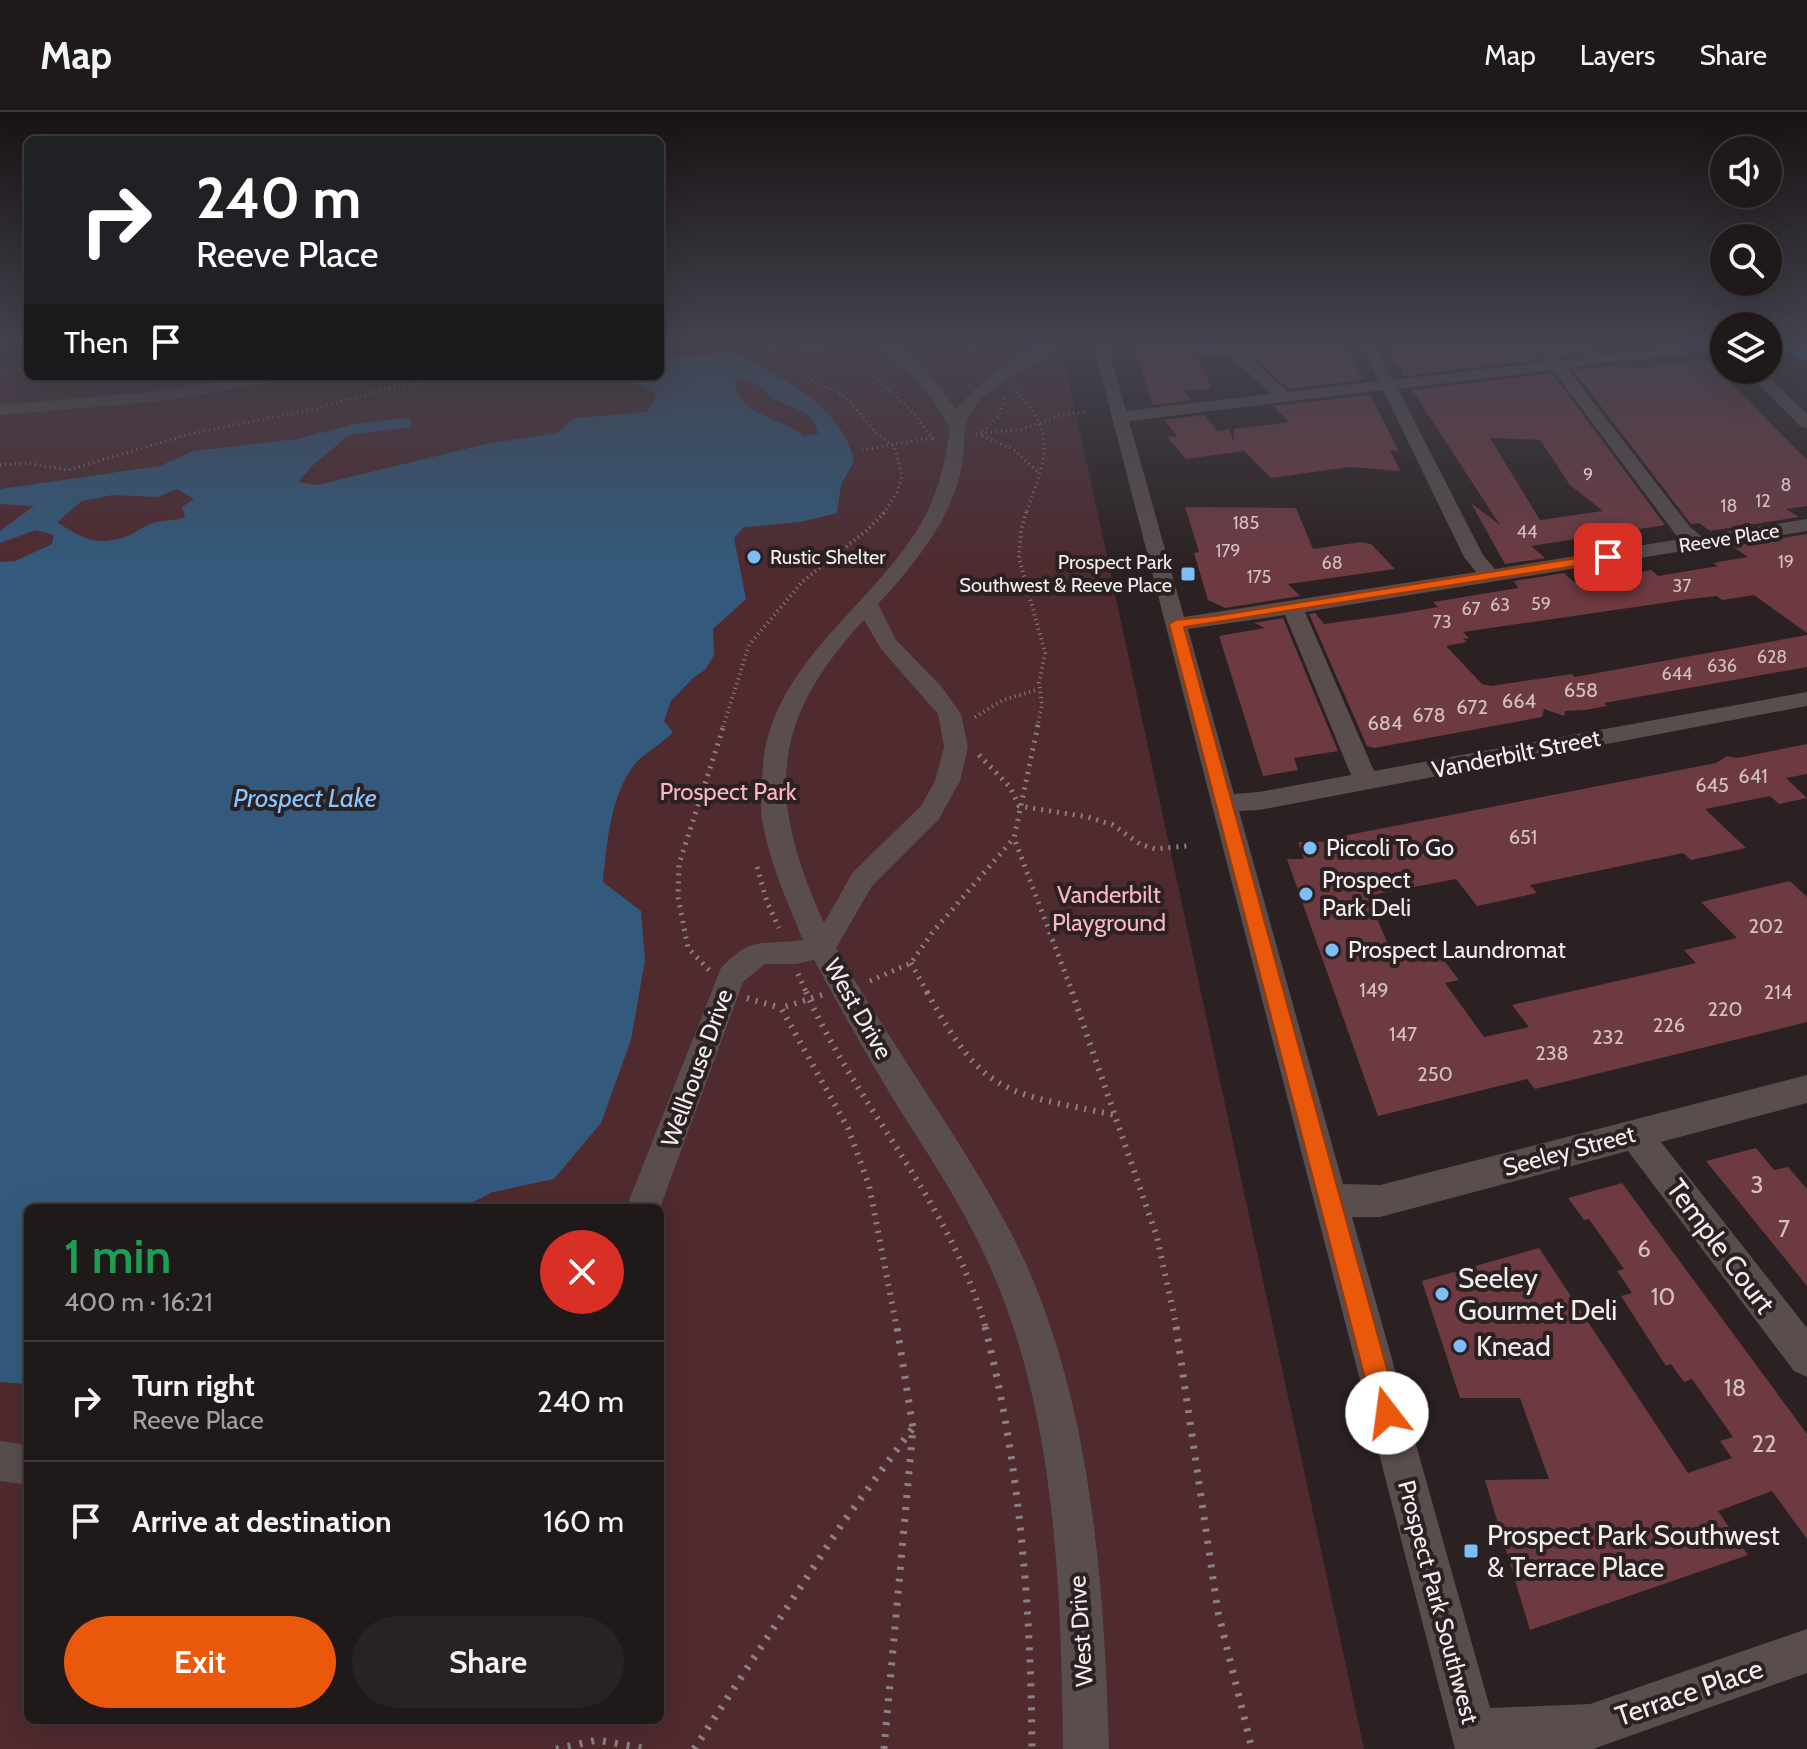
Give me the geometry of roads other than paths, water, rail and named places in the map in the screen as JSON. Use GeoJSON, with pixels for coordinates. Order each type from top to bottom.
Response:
{"type":"FeatureCollection","features":[{"type":"Feature","properties":{"kind":"street"},"geometry":{"type":"LineString","coordinates":[[948,419],[953,433]]}},
{"type":"Feature","properties":{"kind":"street"},"geometry":{"type":"LineString","coordinates":[[953,433],[960,419]]}},
{"type":"Feature","properties":{"kind":"street","name":"Prospect Park Southwest"},"geometry":{"type":"LineString","coordinates":[[1119,419],[1476,1740]]}},
{"type":"Feature","properties":{"kind":"street"},"geometry":{"type":"LineString","coordinates":[[1405,419],[1477,563],[1490,576]]}},
{"type":"Feature","properties":{"kind":"street"},"geometry":{"type":"LineString","coordinates":[[1598,419],[1683,531],[1697,543]]}},
{"type":"Feature","properties":{"kind":"street","name":"West Drive"},"geometry":{"type":"LineString","coordinates":[[953,433],[956,455],[946,495],[937,514],[913,550],[828,644],[801,683],[780,737],[773,765],[776,822],[792,881],[821,944],[844,989],[998,1243],[1023,1306],[1053,1417],[1070,1516],[1085,1651],[1086,1749]]}},
{"type":"Feature","properties":{"kind":"street","name":"Reeve Place"},"geometry":{"type":"LineString","coordinates":[[1176,624],[1807,525]]}},
{"type":"Feature","properties":{"kind":"street"},"geometry":{"type":"LineString","coordinates":[[821,944],[838,923],[862,879],[922,823],[951,772],[958,739],[943,702],[883,637],[867,602]]}},
{"type":"Feature","properties":{"kind":"street"},"geometry":{"type":"LineString","coordinates":[[1293,608],[1366,781]]}},
{"type":"Feature","properties":{"kind":"street","name":"Vanderbilt Street"},"geometry":{"type":"LineString","coordinates":[[1224,803],[1259,801],[1807,699]]}},
{"type":"Feature","properties":{"kind":"street","name":"Wellhouse Drive"},"geometry":{"type":"LineString","coordinates":[[645,1204],[674,1131],[723,990],[738,967],[758,953],[809,950],[821,944]]}},
{"type":"Feature","properties":{"kind":"street","name":"Seeley Street"},"geometry":{"type":"LineString","coordinates":[[1329,1200],[1380,1201],[1807,1089]]}},
{"type":"Feature","properties":{"kind":"street","name":"Temple Court"},"geometry":{"type":"LineString","coordinates":[[1635,1134],[1807,1358]]}},
{"type":"Feature","properties":{"kind":"street"},"geometry":{"type":"LineString","coordinates":[[0,1461],[24,1464]]}},
{"type":"Feature","properties":{"kind":"street","name":"Terrace Place"},"geometry":{"type":"LineString","coordinates":[[1476,1740],[1590,1727],[1807,1651]]}},
{"type":"Feature","properties":{"kind":"water","name":"Prospect Lake"},"geometry":{"type":"Polygon","coordinates":[[[410,419],[411,427],[349,435],[298,482],[317,485],[486,444],[556,433],[573,419],[772,419],[804,436],[818,434],[812,419],[832,419],[848,442],[854,461],[841,485],[837,513],[800,522],[744,527],[734,538],[746,599],[713,629],[714,655],[705,670],[671,701],[664,721],[673,732],[634,765],[620,791],[611,821],[603,882],[641,911],[645,960],[631,1040],[601,1123],[554,1179],[493,1192],[469,1204],[24,1204],[24,1384],[0,1382],[0,562],[15,561],[52,544],[54,535],[36,530],[0,543],[0,531],[34,506],[0,504],[0,489],[160,466],[193,451],[297,439],[359,423],[410,419]],[[177,489],[158,497],[113,495],[82,501],[57,522],[92,540],[109,541],[130,535],[150,524],[185,517],[182,507],[194,499],[177,489]]]}},
{"type":"Feature","properties":{"kind":"place","name":"Rustic Shelter"},"geometry":{"type":"Point","coordinates":[754,557]}},
{"type":"Feature","properties":{"kind":"place","name":"Prospect Park Southwest & Reeve Place"},"geometry":{"type":"Point","coordinates":[1188,574]}},
{"type":"Feature","properties":{"kind":"place","name":"Piccoli To Go"},"geometry":{"type":"Point","coordinates":[1310,848]}},
{"type":"Feature","properties":{"kind":"place","name":"Prospect Park Deli"},"geometry":{"type":"Point","coordinates":[1306,894]}},
{"type":"Feature","properties":{"kind":"place","name":"Prospect Laundromat"},"geometry":{"type":"Point","coordinates":[1332,950]}},
{"type":"Feature","properties":{"kind":"place","name":"Seeley Gourmet Deli"},"geometry":{"type":"Point","coordinates":[1442,1294]}},
{"type":"Feature","properties":{"kind":"place","name":"Knead"},"geometry":{"type":"Point","coordinates":[1460,1346]}},
{"type":"Feature","properties":{"kind":"place","name":"Prospect Park Southwest & Terrace Place"},"geometry":{"type":"Point","coordinates":[1471,1551]}},
{"type":"Feature","properties":{"kind":"park label","name":"Prospect Park"},"geometry":{"type":"Point","coordinates":[728,792]}},
{"type":"Feature","properties":{"kind":"park label","name":"Vanderbilt Playground"},"geometry":{"type":"Point","coordinates":[1109,909]}}]}
